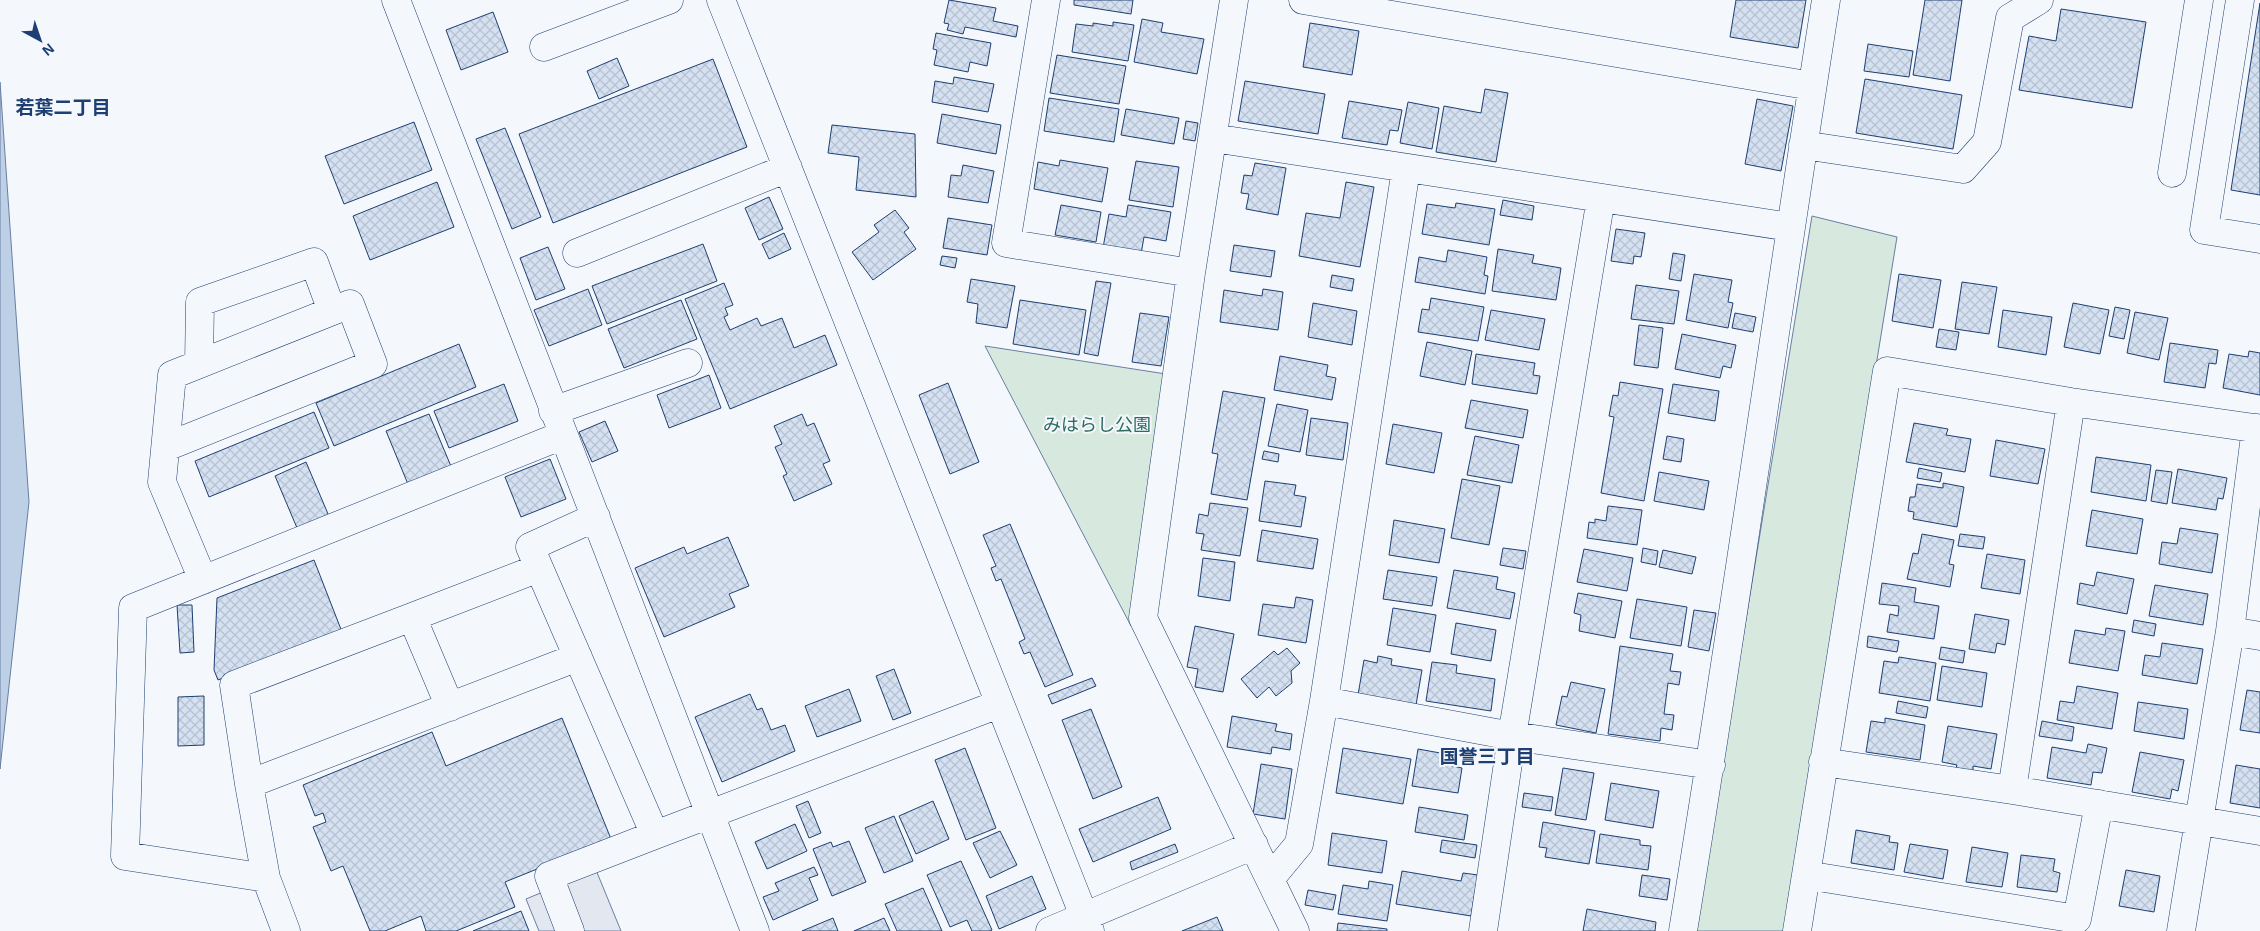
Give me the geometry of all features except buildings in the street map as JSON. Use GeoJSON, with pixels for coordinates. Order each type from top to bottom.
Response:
{"type":"FeatureCollection","features":[{"type":"Feature","properties":{"kind":"street"},"geometry":{"type":"LineString","coordinates":[[396,0],[755,931]]}},
{"type":"Feature","properties":{"kind":"street"},"geometry":{"type":"LineString","coordinates":[[544,46],[669,0]]}},
{"type":"Feature","properties":{"kind":"street"},"geometry":{"type":"LineString","coordinates":[[721,0],[1087,924]]}},
{"type":"Feature","properties":{"kind":"street"},"geometry":{"type":"LineString","coordinates":[[1046,0],[1006,242],[1191,273]]}},
{"type":"Feature","properties":{"kind":"street"},"geometry":{"type":"LineString","coordinates":[[1234,0],[1191,273],[1143,618],[1295,931]]}},
{"type":"Feature","properties":{"kind":"street"},"geometry":{"type":"LineString","coordinates":[[1303,0],[1812,86]]}},
{"type":"Feature","properties":{"kind":"street"},"geometry":{"type":"LineString","coordinates":[[1683,931],[1711,765],[1802,145],[1826,0]]}},
{"type":"Feature","properties":{"kind":"street"},"geometry":{"type":"LineString","coordinates":[[1802,145],[1963,168],[1987,142],[2010,18],[2039,0]]}},
{"type":"Feature","properties":{"kind":"street"},"geometry":{"type":"LineString","coordinates":[[2240,0],[2204,230],[2260,239]]}},
{"type":"Feature","properties":{"kind":"street"},"geometry":{"type":"LineString","coordinates":[[2172,173],[2193,1]]}},
{"type":"Feature","properties":{"kind":"street"},"geometry":{"type":"LineString","coordinates":[[1213,138],[1790,227]]}},
{"type":"Feature","properties":{"kind":"street"},"geometry":{"type":"LineString","coordinates":[[577,253],[788,168]]}},
{"type":"Feature","properties":{"kind":"street"},"geometry":{"type":"LineString","coordinates":[[1270,880],[1299,844],[1324,702],[1406,169]]}},
{"type":"Feature","properties":{"kind":"street"},"geometry":{"type":"LineString","coordinates":[[1483,931],[1512,736],[1602,198]]}},
{"type":"Feature","properties":{"kind":"street"},"geometry":{"type":"LineString","coordinates":[[199,363],[200,302],[314,262],[332,311]]}},
{"type":"Feature","properties":{"kind":"street"},"geometry":{"type":"LineString","coordinates":[[166,447],[373,364],[350,304],[172,374],[162,482],[203,580]]}},
{"type":"Feature","properties":{"kind":"street"},"geometry":{"type":"LineString","coordinates":[[266,878],[125,856],[133,608],[203,580],[558,423],[688,363]]}},
{"type":"Feature","properties":{"kind":"street"},"geometry":{"type":"LineString","coordinates":[[1797,931],[1887,371],[2072,402],[2258,429],[2230,631],[2181,931]]}},
{"type":"Feature","properties":{"kind":"street"},"geometry":{"type":"LineString","coordinates":[[2012,790],[2072,402]]}},
{"type":"Feature","properties":{"kind":"street"},"geometry":{"type":"LineString","coordinates":[[596,517],[530,548],[655,835]]}},
{"type":"Feature","properties":{"kind":"street"},"geometry":{"type":"LineString","coordinates":[[286,931],[266,878],[234,685],[539,568]]}},
{"type":"Feature","properties":{"kind":"street"},"geometry":{"type":"LineString","coordinates":[[412,617],[450,707]]}},
{"type":"Feature","properties":{"kind":"street"},"geometry":{"type":"LineString","coordinates":[[2230,631],[2260,636]]}},
{"type":"Feature","properties":{"kind":"street"},"geometry":{"type":"LineString","coordinates":[[249,784],[578,657]]}},
{"type":"Feature","properties":{"kind":"street"},"geometry":{"type":"LineString","coordinates":[[1324,702],[1512,736],[1711,765]]}},
{"type":"Feature","properties":{"kind":"street"},"geometry":{"type":"LineString","coordinates":[[570,931],[549,876],[999,704]]}},
{"type":"Feature","properties":{"kind":"street"},"geometry":{"type":"LineString","coordinates":[[1823,762],[2012,790],[2260,831]]}},
{"type":"Feature","properties":{"kind":"street"},"geometry":{"type":"LineString","coordinates":[[1806,875],[2077,919],[2099,804]]}},
{"type":"Feature","properties":{"kind":"street"},"geometry":{"type":"LineString","coordinates":[[1050,931],[1087,924],[1254,845]]}},
{"type":"Feature","properties":{"kind":"green space"},"geometry":{"type":"Polygon","coordinates":[[[1812,216],[1897,237],[1784,931],[1695,931],[1812,216]]]}},
{"type":"Feature","properties":{"kind":"green space","name":"みはらし公園"},"geometry":{"type":"Polygon","coordinates":[[[985,346],[1166,374],[1131,626],[985,346]]]}},
{"type":"Feature","properties":{"kind":"shaded area"},"geometry":{"type":"Polygon","coordinates":[[[596,870],[621,931],[539,931],[526,899],[596,870]]]}},
{"type":"Feature","properties":{"kind":"water"},"geometry":{"type":"Polygon","coordinates":[[[0,82],[29,502],[0,769],[0,82]]]}},
{"type":"Feature","properties":{"kind":"district","name":"若葉二丁目"},"geometry":{"type":"Point","coordinates":[63,107]}},
{"type":"Feature","properties":{"kind":"district","name":"国誉三丁目"},"geometry":{"type":"Point","coordinates":[1487,756]}}]}
